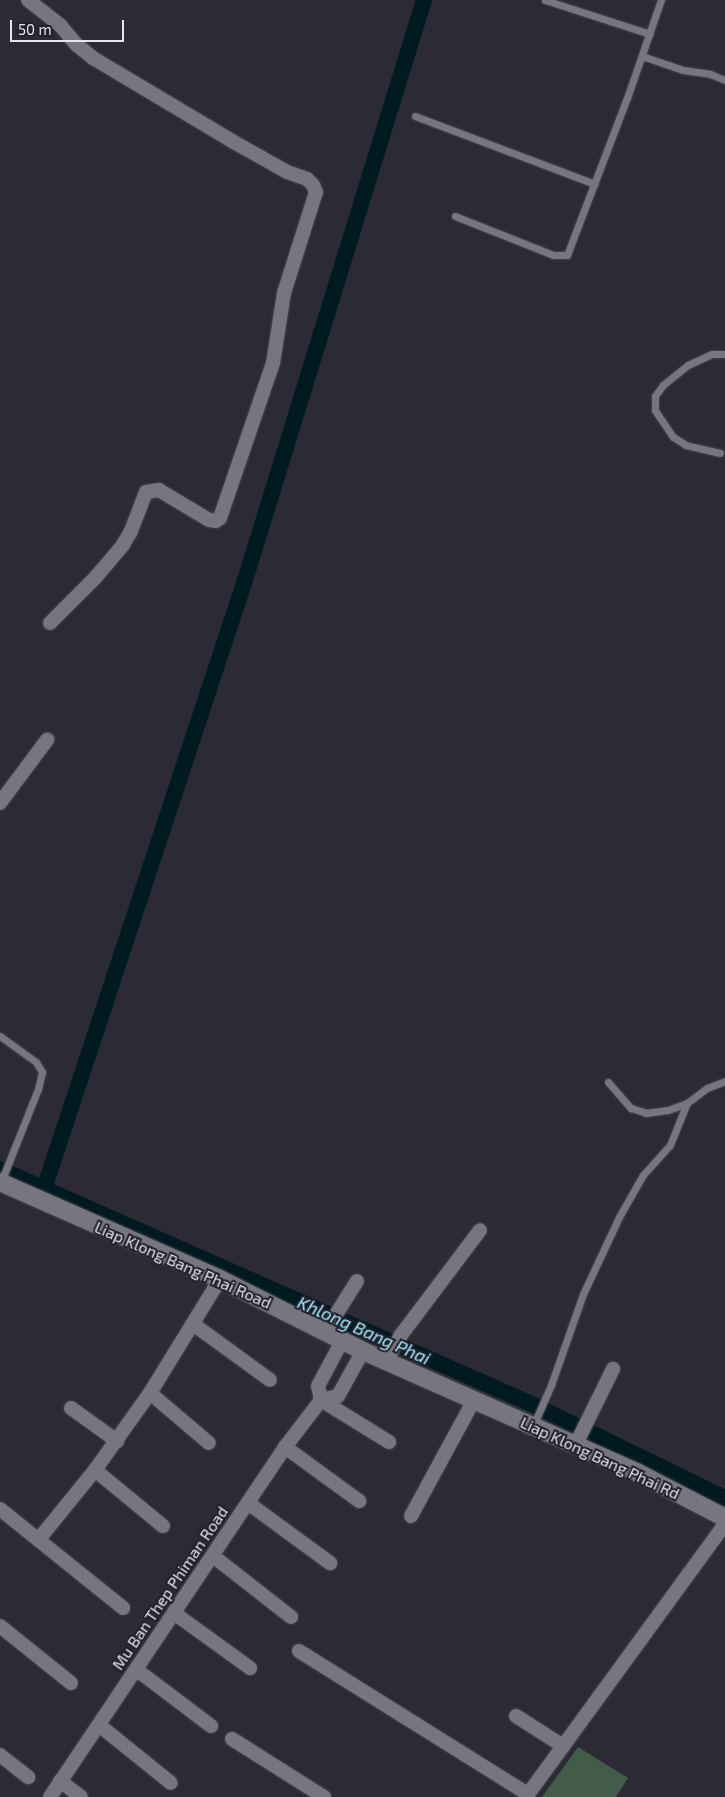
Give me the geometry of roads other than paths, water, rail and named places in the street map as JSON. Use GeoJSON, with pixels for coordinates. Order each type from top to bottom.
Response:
{"type":"FeatureCollection","features":[{"type":"Feature","properties":{"kind":"street"},"geometry":{"type":"LineString","coordinates":[[28,0],[60,26],[77,45],[93,58],[240,146],[287,172],[307,179],[313,185],[316,192],[284,293],[273,363],[220,518],[216,521],[209,520],[159,490],[146,492],[123,545],[50,623]]}},
{"type":"Feature","properties":{"kind":"street"},"geometry":{"type":"LineString","coordinates":[[0,803],[47,740]]}},
{"type":"Feature","properties":{"kind":"street","name":"Liap Klong Bang Phai Road"},"geometry":{"type":"LineString","coordinates":[[2,1180],[220,1279],[327,1329],[342,1341],[364,1351],[388,1358],[474,1400]]}},
{"type":"Feature","properties":{"kind":"street"},"geometry":{"type":"LineString","coordinates":[[388,1358],[401,1336],[480,1230]]}},
{"type":"Feature","properties":{"kind":"street"},"geometry":{"type":"LineString","coordinates":[[39,1539],[117,1441],[150,1393],[220,1279]]}},
{"type":"Feature","properties":{"kind":"street"},"geometry":{"type":"LineString","coordinates":[[327,1329],[357,1281]]}},
{"type":"Feature","properties":{"kind":"street"},"geometry":{"type":"LineString","coordinates":[[193,1324],[270,1380]]}},
{"type":"Feature","properties":{"kind":"street"},"geometry":{"type":"LineString","coordinates":[[342,1341],[318,1386],[321,1400],[389,1442]]}},
{"type":"Feature","properties":{"kind":"street","name":"Mu Ban Thep Phiman Road"},"geometry":{"type":"LineString","coordinates":[[50,1797],[285,1447],[321,1400],[338,1396],[364,1351]]}},
{"type":"Feature","properties":{"kind":"street"},"geometry":{"type":"LineString","coordinates":[[577,1441],[591,1409],[613,1369]]}},
{"type":"Feature","properties":{"kind":"street"},"geometry":{"type":"LineString","coordinates":[[150,1393],[209,1443]]}},
{"type":"Feature","properties":{"kind":"street"},"geometry":{"type":"LineString","coordinates":[[411,1516],[474,1400]]}},
{"type":"Feature","properties":{"kind":"street","name":"Liap Klong Bang Phai Rd"},"geometry":{"type":"LineString","coordinates":[[474,1400],[535,1421],[725,1518]]}},
{"type":"Feature","properties":{"kind":"street"},"geometry":{"type":"LineString","coordinates":[[71,1408],[117,1441]]}},
{"type":"Feature","properties":{"kind":"street"},"geometry":{"type":"LineString","coordinates":[[285,1447],[359,1501]]}},
{"type":"Feature","properties":{"kind":"street"},"geometry":{"type":"LineString","coordinates":[[95,1470],[163,1526]]}},
{"type":"Feature","properties":{"kind":"street"},"geometry":{"type":"LineString","coordinates":[[248,1503],[330,1563]]}},
{"type":"Feature","properties":{"kind":"street"},"geometry":{"type":"LineString","coordinates":[[0,1508],[123,1608]]}},
{"type":"Feature","properties":{"kind":"street"},"geometry":{"type":"LineString","coordinates":[[299,1651],[527,1796],[725,1524]]}},
{"type":"Feature","properties":{"kind":"street"},"geometry":{"type":"LineString","coordinates":[[212,1556],[291,1617]]}},
{"type":"Feature","properties":{"kind":"street"},"geometry":{"type":"LineString","coordinates":[[174,1613],[250,1668]]}},
{"type":"Feature","properties":{"kind":"street"},"geometry":{"type":"LineString","coordinates":[[0,1626],[71,1683]]}},
{"type":"Feature","properties":{"kind":"street"},"geometry":{"type":"LineString","coordinates":[[137,1670],[211,1726]]}},
{"type":"Feature","properties":{"kind":"street"},"geometry":{"type":"LineString","coordinates":[[516,1716],[563,1746]]}},
{"type":"Feature","properties":{"kind":"street"},"geometry":{"type":"LineString","coordinates":[[99,1725],[171,1783]]}},
{"type":"Feature","properties":{"kind":"street"},"geometry":{"type":"LineString","coordinates":[[232,1739],[324,1797]]}},
{"type":"Feature","properties":{"kind":"street"},"geometry":{"type":"LineString","coordinates":[[0,1754],[28,1777]]}},
{"type":"Feature","properties":{"kind":"street"},"geometry":{"type":"LineString","coordinates":[[60,1781],[81,1797]]}},
{"type":"Feature","properties":{"kind":"lane"},"geometry":{"type":"LineString","coordinates":[[545,0],[650,34]]}},
{"type":"Feature","properties":{"kind":"lane"},"geometry":{"type":"LineString","coordinates":[[455,216],[553,256],[563,257],[567,255],[662,0]]}},
{"type":"Feature","properties":{"kind":"lane"},"geometry":{"type":"LineString","coordinates":[[642,56],[683,70],[710,74],[725,80]]}},
{"type":"Feature","properties":{"kind":"lane"},"geometry":{"type":"LineString","coordinates":[[415,116],[595,184]]}},
{"type":"Feature","properties":{"kind":"lane"},"geometry":{"type":"LineString","coordinates":[[720,453],[686,445],[674,437],[655,410],[655,396],[664,385],[688,364],[698,358],[725,354]]}},
{"type":"Feature","properties":{"kind":"lane"},"geometry":{"type":"LineString","coordinates":[[0,1036],[36,1062],[42,1072],[38,1089],[2,1180]]}},
{"type":"Feature","properties":{"kind":"lane"},"geometry":{"type":"LineString","coordinates":[[608,1082],[631,1108],[646,1113],[668,1110],[687,1104],[707,1088],[725,1081]]}},
{"type":"Feature","properties":{"kind":"lane"},"geometry":{"type":"LineString","coordinates":[[535,1421],[551,1386],[583,1294],[619,1217],[643,1175],[670,1144],[687,1104]]}},
{"type":"Feature","properties":{"kind":"waterway"},"geometry":{"type":"LineString","coordinates":[[44,1189],[245,580],[424,0]]}},
{"type":"Feature","properties":{"kind":"waterway","name":"Khlong Bang Phai"},"geometry":{"type":"LineString","coordinates":[[0,1169],[536,1406],[725,1498]]}}]}
